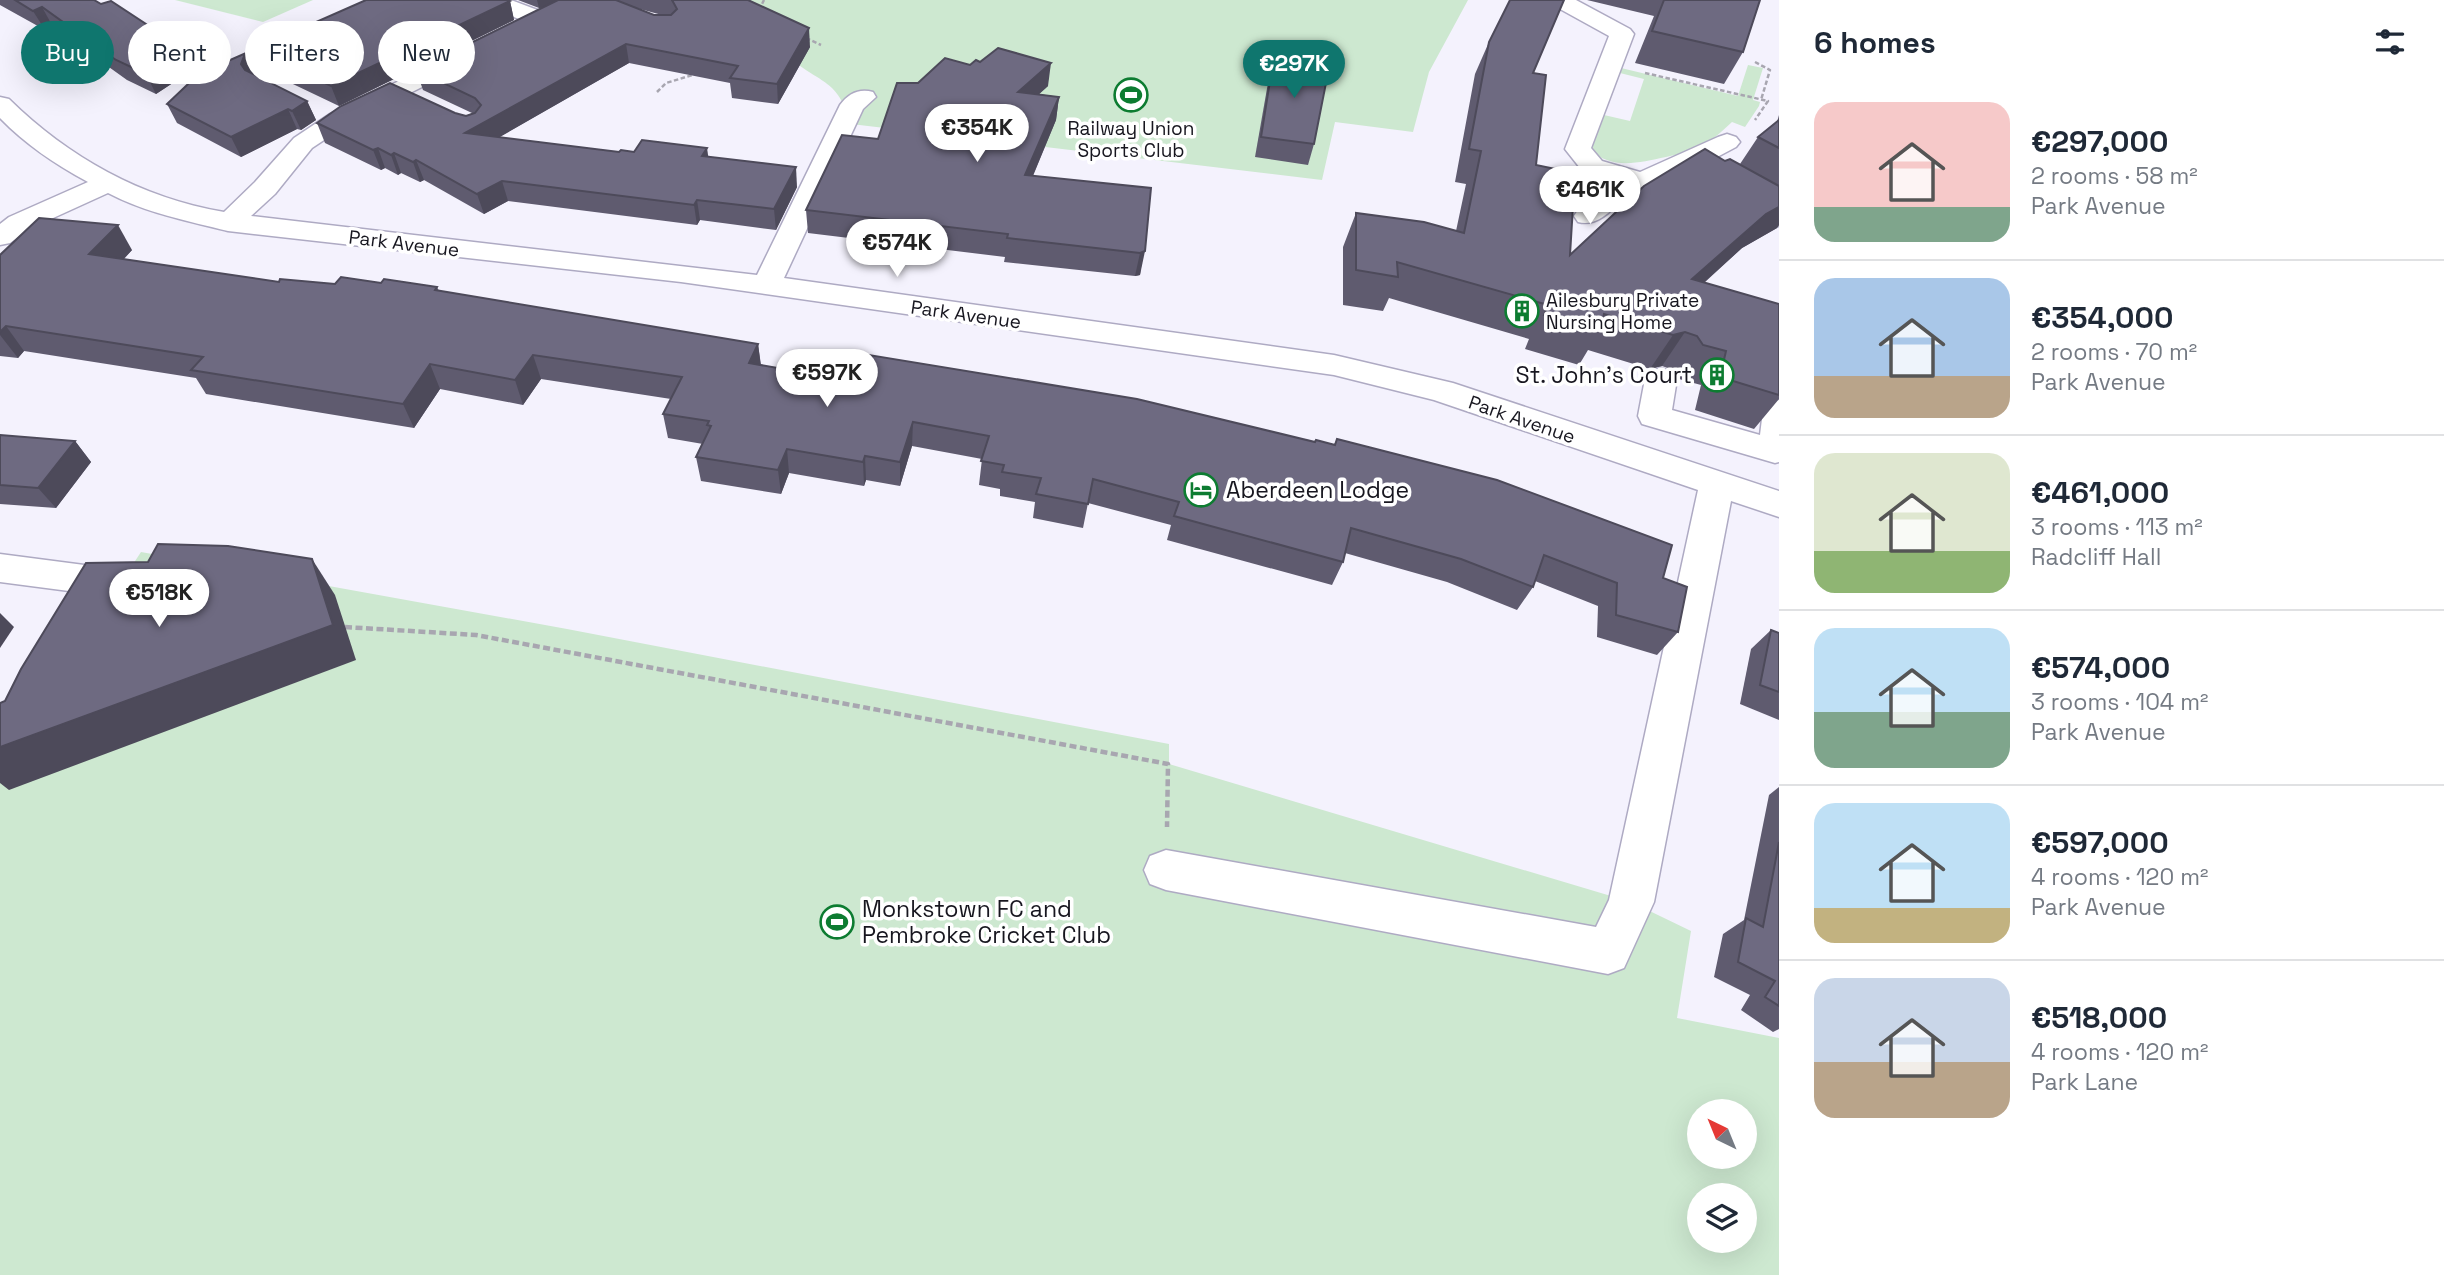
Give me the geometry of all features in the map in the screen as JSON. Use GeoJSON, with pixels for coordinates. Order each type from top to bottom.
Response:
{"type":"FeatureCollection","features":[{"type":"Feature","properties":{"kind":"street"},"geometry":{"type":"LineString","coordinates":[[491,0],[550,14],[516,31]]}},
{"type":"Feature","properties":{"kind":"street"},"geometry":{"type":"LineString","coordinates":[[1548,0],[1567,4],[1622,34],[1578,149],[1593,167],[1642,181],[1727,142]]}},
{"type":"Feature","properties":{"kind":"street"},"geometry":{"type":"LineString","coordinates":[[228,223],[265,188],[303,143],[339,119],[492,43]]}},
{"type":"Feature","properties":{"kind":"street"},"geometry":{"type":"LineString","coordinates":[[397,90],[421,102]]}},
{"type":"Feature","properties":{"kind":"street"},"geometry":{"type":"LineString","coordinates":[[766,286],[852,105],[864,97]]}},
{"type":"Feature","properties":{"kind":"street","name":"Park Avenue"},"geometry":{"type":"LineString","coordinates":[[0,104],[59,156],[136,197],[183,213],[228,223],[681,273],[1334,365],[1442,391],[1779,504]]}},
{"type":"Feature","properties":{"kind":"street"},"geometry":{"type":"LineString","coordinates":[[314,107],[339,119]]}},
{"type":"Feature","properties":{"kind":"street"},"geometry":{"type":"LineString","coordinates":[[1684,164],[1779,218]]}},
{"type":"Feature","properties":{"kind":"street"},"geometry":{"type":"LineString","coordinates":[[1587,216],[1627,178]]}},
{"type":"Feature","properties":{"kind":"street"},"geometry":{"type":"LineString","coordinates":[[0,237],[19,223],[108,183]]}},
{"type":"Feature","properties":{"kind":"street"},"geometry":{"type":"LineString","coordinates":[[1661,379],[1654,416],[1775,451],[1779,411]]}},
{"type":"Feature","properties":{"kind":"street"},"geometry":{"type":"LineString","coordinates":[[1166,870],[1608,952],[1631,902],[1717,484]]}},
{"type":"Feature","properties":{"kind":"street"},"geometry":{"type":"LineString","coordinates":[[0,568],[115,583]]}},
{"type":"Feature","properties":{"kind":"path"},"geometry":{"type":"LineString","coordinates":[[760,16],[758,7],[764,0]]}},
{"type":"Feature","properties":{"kind":"path"},"geometry":{"type":"LineString","coordinates":[[796,34],[821,45]]}},
{"type":"Feature","properties":{"kind":"path"},"geometry":{"type":"LineString","coordinates":[[1755,62],[1770,70],[1761,100]]}},
{"type":"Feature","properties":{"kind":"path"},"geometry":{"type":"LineString","coordinates":[[1610,64],[1768,101],[1749,128],[1727,142]]}},
{"type":"Feature","properties":{"kind":"path"},"geometry":{"type":"LineString","coordinates":[[657,92],[666,83],[702,70]]}},
{"type":"Feature","properties":{"kind":"path"},"geometry":{"type":"LineString","coordinates":[[345,627],[476,635],[1168,764],[1166,870]]}},
{"type":"Feature","properties":{"kind":"green space"},"geometry":{"type":"Polygon","coordinates":[[[175,0],[313,0],[265,21],[175,0]]]}},
{"type":"Feature","properties":{"kind":"green space","name":"Railway Union Sports Club"},"geometry":{"type":"Polygon","coordinates":[[[737,0],[1468,0],[1429,72],[1413,132],[1335,122],[1322,180],[851,124],[846,109],[834,90],[783,51],[737,0]]]}},
{"type":"Feature","properties":{"kind":"green space"},"geometry":{"type":"Polygon","coordinates":[[[1748,65],[1763,68],[1753,100],[1760,102],[1759,106],[1745,127],[1732,122],[1698,148],[1645,161],[1616,162],[1598,156],[1589,149],[1604,115],[1630,121],[1644,79],[1620,73],[1621,68],[1738,96],[1748,65]]]}},
{"type":"Feature","properties":{"kind":"green space","name":"Monkstown FC and Pembroke Cricket Club"},"geometry":{"type":"Polygon","coordinates":[[[141,552],[567,629],[1169,744],[1169,764],[1631,902],[1691,931],[1677,1018],[1779,1038],[1779,1275],[0,1275],[0,778],[141,552]]]}},
{"type":"Feature","properties":{"kind":"building"},"geometry":{"type":"Polygon","coordinates":[[[15,0],[94,0],[101,4],[111,1],[141,21],[128,21],[128,66],[114,59],[114,21],[62,21],[42,7],[33,11],[15,0]]]}},
{"type":"Feature","properties":{"kind":"building"},"geometry":{"type":"Polygon","coordinates":[[[366,0],[510,1],[468,21],[378,21],[378,64],[364,70],[364,21],[318,21],[366,0]]]}},
{"type":"Feature","properties":{"kind":"building"},"geometry":{"type":"Polygon","coordinates":[[[558,0],[616,0],[654,15],[671,15],[677,9],[672,0],[748,0],[809,28],[777,84],[730,78],[738,66],[626,44],[465,133],[619,152],[634,152],[642,140],[707,148],[702,156],[796,167],[774,209],[697,200],[694,205],[502,181],[477,194],[416,160],[413,162],[378,148],[373,150],[317,123],[341,106],[388,84],[455,113],[466,116],[475,113],[481,105],[475,98],[446,84],[475,84],[475,41],[558,0]]]}},
{"type":"Feature","properties":{"kind":"building"},"geometry":{"type":"Polygon","coordinates":[[[1510,0],[1564,0],[1533,73],[1546,75],[1536,165],[1575,173],[1570,255],[1644,186],[1705,149],[1725,161],[1730,159],[1779,186],[1779,207],[1766,214],[1692,279],[1779,304],[1779,395],[1720,377],[1726,351],[1703,345],[1697,336],[1685,332],[1673,335],[1604,314],[1600,331],[1544,315],[1548,305],[1397,262],[1398,277],[1356,270],[1356,213],[1424,222],[1464,233],[1481,151],[1469,149],[1489,42],[1510,0]]]}},
{"type":"Feature","properties":{"kind":"building"},"geometry":{"type":"Polygon","coordinates":[[[1664,0],[1760,0],[1743,52],[1652,31],[1664,0]]]}},
{"type":"Feature","properties":{"kind":"building"},"geometry":{"type":"Polygon","coordinates":[[[998,48],[1051,63],[1018,92],[1059,97],[1025,175],[1151,188],[1145,251],[1140,253],[1007,238],[1008,234],[806,210],[842,135],[878,139],[897,83],[918,83],[945,58],[970,65],[976,60],[980,62],[998,48]]]}},
{"type":"Feature","properties":{"kind":"building"},"geometry":{"type":"Polygon","coordinates":[[[245,53],[241,64],[245,70],[245,84],[273,84],[307,101],[292,111],[288,109],[231,137],[167,104],[188,84],[231,84],[231,60],[245,53]]]}},
{"type":"Feature","properties":{"kind":"building"},"geometry":{"type":"Polygon","coordinates":[[[1274,56],[1327,64],[1314,144],[1261,137],[1274,56]]]}},
{"type":"Feature","properties":{"kind":"building"},"geometry":{"type":"Polygon","coordinates":[[[1779,120],[1779,148],[1758,137],[1779,120]]]}},
{"type":"Feature","properties":{"kind":"building"},"geometry":{"type":"Polygon","coordinates":[[[39,218],[118,225],[89,254],[279,282],[280,279],[335,284],[341,277],[381,283],[384,279],[437,287],[435,290],[758,344],[749,363],[846,380],[857,353],[1137,399],[1315,442],[1316,440],[1335,445],[1337,439],[1497,480],[1672,545],[1663,578],[1687,587],[1678,632],[1616,615],[1617,583],[1544,555],[1533,587],[1461,559],[1351,528],[1343,562],[1174,516],[1179,502],[1093,479],[1088,504],[1036,494],[1041,478],[1002,472],[1004,465],[981,461],[989,436],[913,422],[900,462],[865,456],[863,462],[787,449],[778,470],[696,457],[711,426],[707,425],[709,421],[663,414],[682,377],[533,355],[515,380],[430,364],[403,404],[191,370],[203,357],[6,326],[0,332],[0,255],[39,218]]]}},
{"type":"Feature","properties":{"kind":"building"},"geometry":{"type":"Polygon","coordinates":[[[0,435],[75,441],[38,488],[0,485],[0,435]]]}},
{"type":"Feature","properties":{"kind":"building"},"geometry":{"type":"Polygon","coordinates":[[[158,544],[228,546],[312,559],[333,625],[0,747],[0,703],[5,701],[21,669],[86,563],[148,562],[158,544]]]}},
{"type":"Feature","properties":{"kind":"building"},"geometry":{"type":"Polygon","coordinates":[[[1771,630],[1779,633],[1779,692],[1760,685],[1771,630]]]}},
{"type":"Feature","properties":{"kind":"building"},"geometry":{"type":"Polygon","coordinates":[[[1779,842],[1779,1006],[1765,997],[1775,981],[1738,962],[1746,918],[1763,927],[1779,842]]]}},
{"type":"Feature","properties":{"kind":"place","name":"Railway Union Sports Club"},"geometry":{"type":"Point","coordinates":[1131,95]}},
{"type":"Feature","properties":{"kind":"place","name":"Ailesbury Private Nursing Home"},"geometry":{"type":"Point","coordinates":[1522,311]}},
{"type":"Feature","properties":{"kind":"place","name":"St. John's Court"},"geometry":{"type":"Point","coordinates":[1717,375]}},
{"type":"Feature","properties":{"kind":"place","name":"Aberdeen Lodge"},"geometry":{"type":"Point","coordinates":[1201,490]}},
{"type":"Feature","properties":{"kind":"place","name":"Monkstown FC and Pembroke Cricket Club"},"geometry":{"type":"Point","coordinates":[837,922]}}]}
